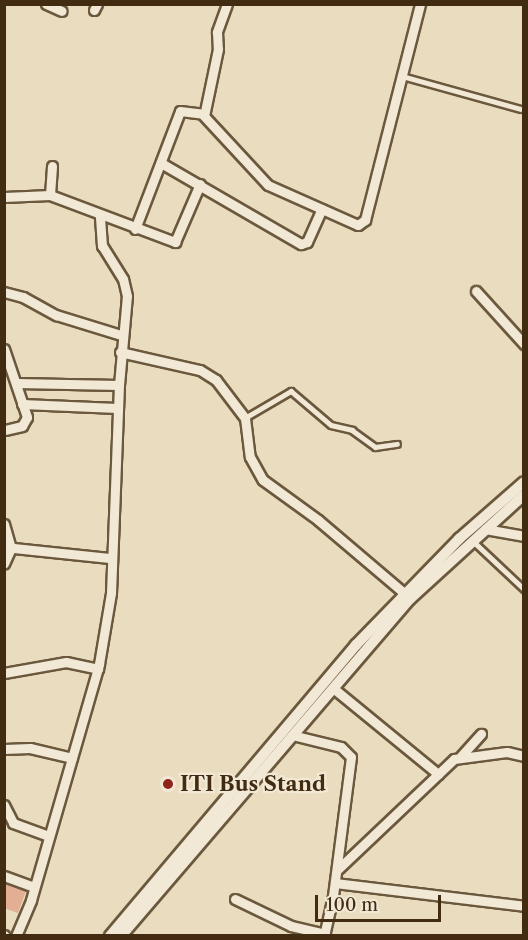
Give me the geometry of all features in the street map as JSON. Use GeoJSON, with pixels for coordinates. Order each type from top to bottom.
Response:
{"type":"FeatureCollection","features":[{"type":"Feature","properties":{"kind":"street"},"geometry":{"type":"LineString","coordinates":[[46,4],[62,10]]}},
{"type":"Feature","properties":{"kind":"street"},"geometry":{"type":"LineString","coordinates":[[203,114],[218,49],[217,32],[227,4]]}},
{"type":"Feature","properties":{"kind":"street"},"geometry":{"type":"LineString","coordinates":[[135,229],[180,111],[203,114],[268,185],[358,225],[365,220],[420,4]]}},
{"type":"Feature","properties":{"kind":"street"},"geometry":{"type":"LineString","coordinates":[[161,163],[301,244],[307,242],[322,209]]}},
{"type":"Feature","properties":{"kind":"street"},"geometry":{"type":"LineString","coordinates":[[50,195],[52,166]]}},
{"type":"Feature","properties":{"kind":"street"},"geometry":{"type":"LineString","coordinates":[[4,197],[50,195],[135,229],[175,242],[200,184]]}},
{"type":"Feature","properties":{"kind":"street"},"geometry":{"type":"LineString","coordinates":[[16,936],[34,887],[98,669],[111,593],[109,558],[121,335],[126,288],[102,246],[100,215]]}},
{"type":"Feature","properties":{"kind":"street"},"geometry":{"type":"LineString","coordinates":[[476,291],[524,344]]}},
{"type":"Feature","properties":{"kind":"street"},"geometry":{"type":"LineString","coordinates":[[4,292],[23,297],[56,315],[121,335]]}},
{"type":"Feature","properties":{"kind":"street"},"geometry":{"type":"LineString","coordinates":[[4,349],[26,423],[4,430]]}},
{"type":"Feature","properties":{"kind":"street"},"geometry":{"type":"LineString","coordinates":[[120,352],[209,374],[245,418],[250,457],[263,480],[318,520],[404,593]]}},
{"type":"Feature","properties":{"kind":"street"},"geometry":{"type":"LineString","coordinates":[[15,383],[119,384]]}},
{"type":"Feature","properties":{"kind":"street"},"geometry":{"type":"LineString","coordinates":[[22,404],[117,408]]}},
{"type":"Feature","properties":{"kind":"street"},"geometry":{"type":"LineString","coordinates":[[110,936],[181,858],[404,593],[524,482]]}},
{"type":"Feature","properties":{"kind":"street"},"geometry":{"type":"LineString","coordinates":[[181,858],[410,599],[472,540],[524,495]]}},
{"type":"Feature","properties":{"kind":"street"},"geometry":{"type":"LineString","coordinates":[[4,524],[8,548],[4,564]]}},
{"type":"Feature","properties":{"kind":"street"},"geometry":{"type":"LineString","coordinates":[[485,529],[524,536]]}},
{"type":"Feature","properties":{"kind":"street"},"geometry":{"type":"LineString","coordinates":[[8,548],[109,558]]}},
{"type":"Feature","properties":{"kind":"street"},"geometry":{"type":"LineString","coordinates":[[4,673],[66,662],[98,669]]}},
{"type":"Feature","properties":{"kind":"street"},"geometry":{"type":"LineString","coordinates":[[333,688],[438,774]]}},
{"type":"Feature","properties":{"kind":"street"},"geometry":{"type":"LineString","coordinates":[[337,870],[438,774],[461,756],[481,734]]}},
{"type":"Feature","properties":{"kind":"street"},"geometry":{"type":"LineString","coordinates":[[235,899],[291,926],[324,935],[337,870],[351,757],[341,747],[292,735]]}},
{"type":"Feature","properties":{"kind":"street"},"geometry":{"type":"LineString","coordinates":[[4,749],[30,748],[72,758]]}},
{"type":"Feature","properties":{"kind":"street"},"geometry":{"type":"LineString","coordinates":[[461,756],[507,752],[524,756]]}},
{"type":"Feature","properties":{"kind":"street"},"geometry":{"type":"LineString","coordinates":[[4,805],[13,823],[49,836]]}},
{"type":"Feature","properties":{"kind":"street"},"geometry":{"type":"LineString","coordinates":[[4,876],[34,887]]}},
{"type":"Feature","properties":{"kind":"street"},"geometry":{"type":"LineString","coordinates":[[121,936],[163,879]]}},
{"type":"Feature","properties":{"kind":"street"},"geometry":{"type":"LineString","coordinates":[[335,883],[524,906]]}},
{"type":"Feature","properties":{"kind":"lane"},"geometry":{"type":"LineString","coordinates":[[402,76],[521,109]]}},
{"type":"Feature","properties":{"kind":"lane"},"geometry":{"type":"LineString","coordinates":[[245,418],[291,391],[331,425],[352,430],[375,447],[397,444]]}},
{"type":"Feature","properties":{"kind":"lane"},"geometry":{"type":"LineString","coordinates":[[472,540],[524,589]]}},
{"type":"Feature","properties":{"kind":"building"},"geometry":{"type":"Polygon","coordinates":[[[4,883],[26,891],[18,913],[4,908],[4,883]]]}},
{"type":"Feature","properties":{"kind":"place","name":"ITI Bus Stand"},"geometry":{"type":"Point","coordinates":[168,784]}}]}
